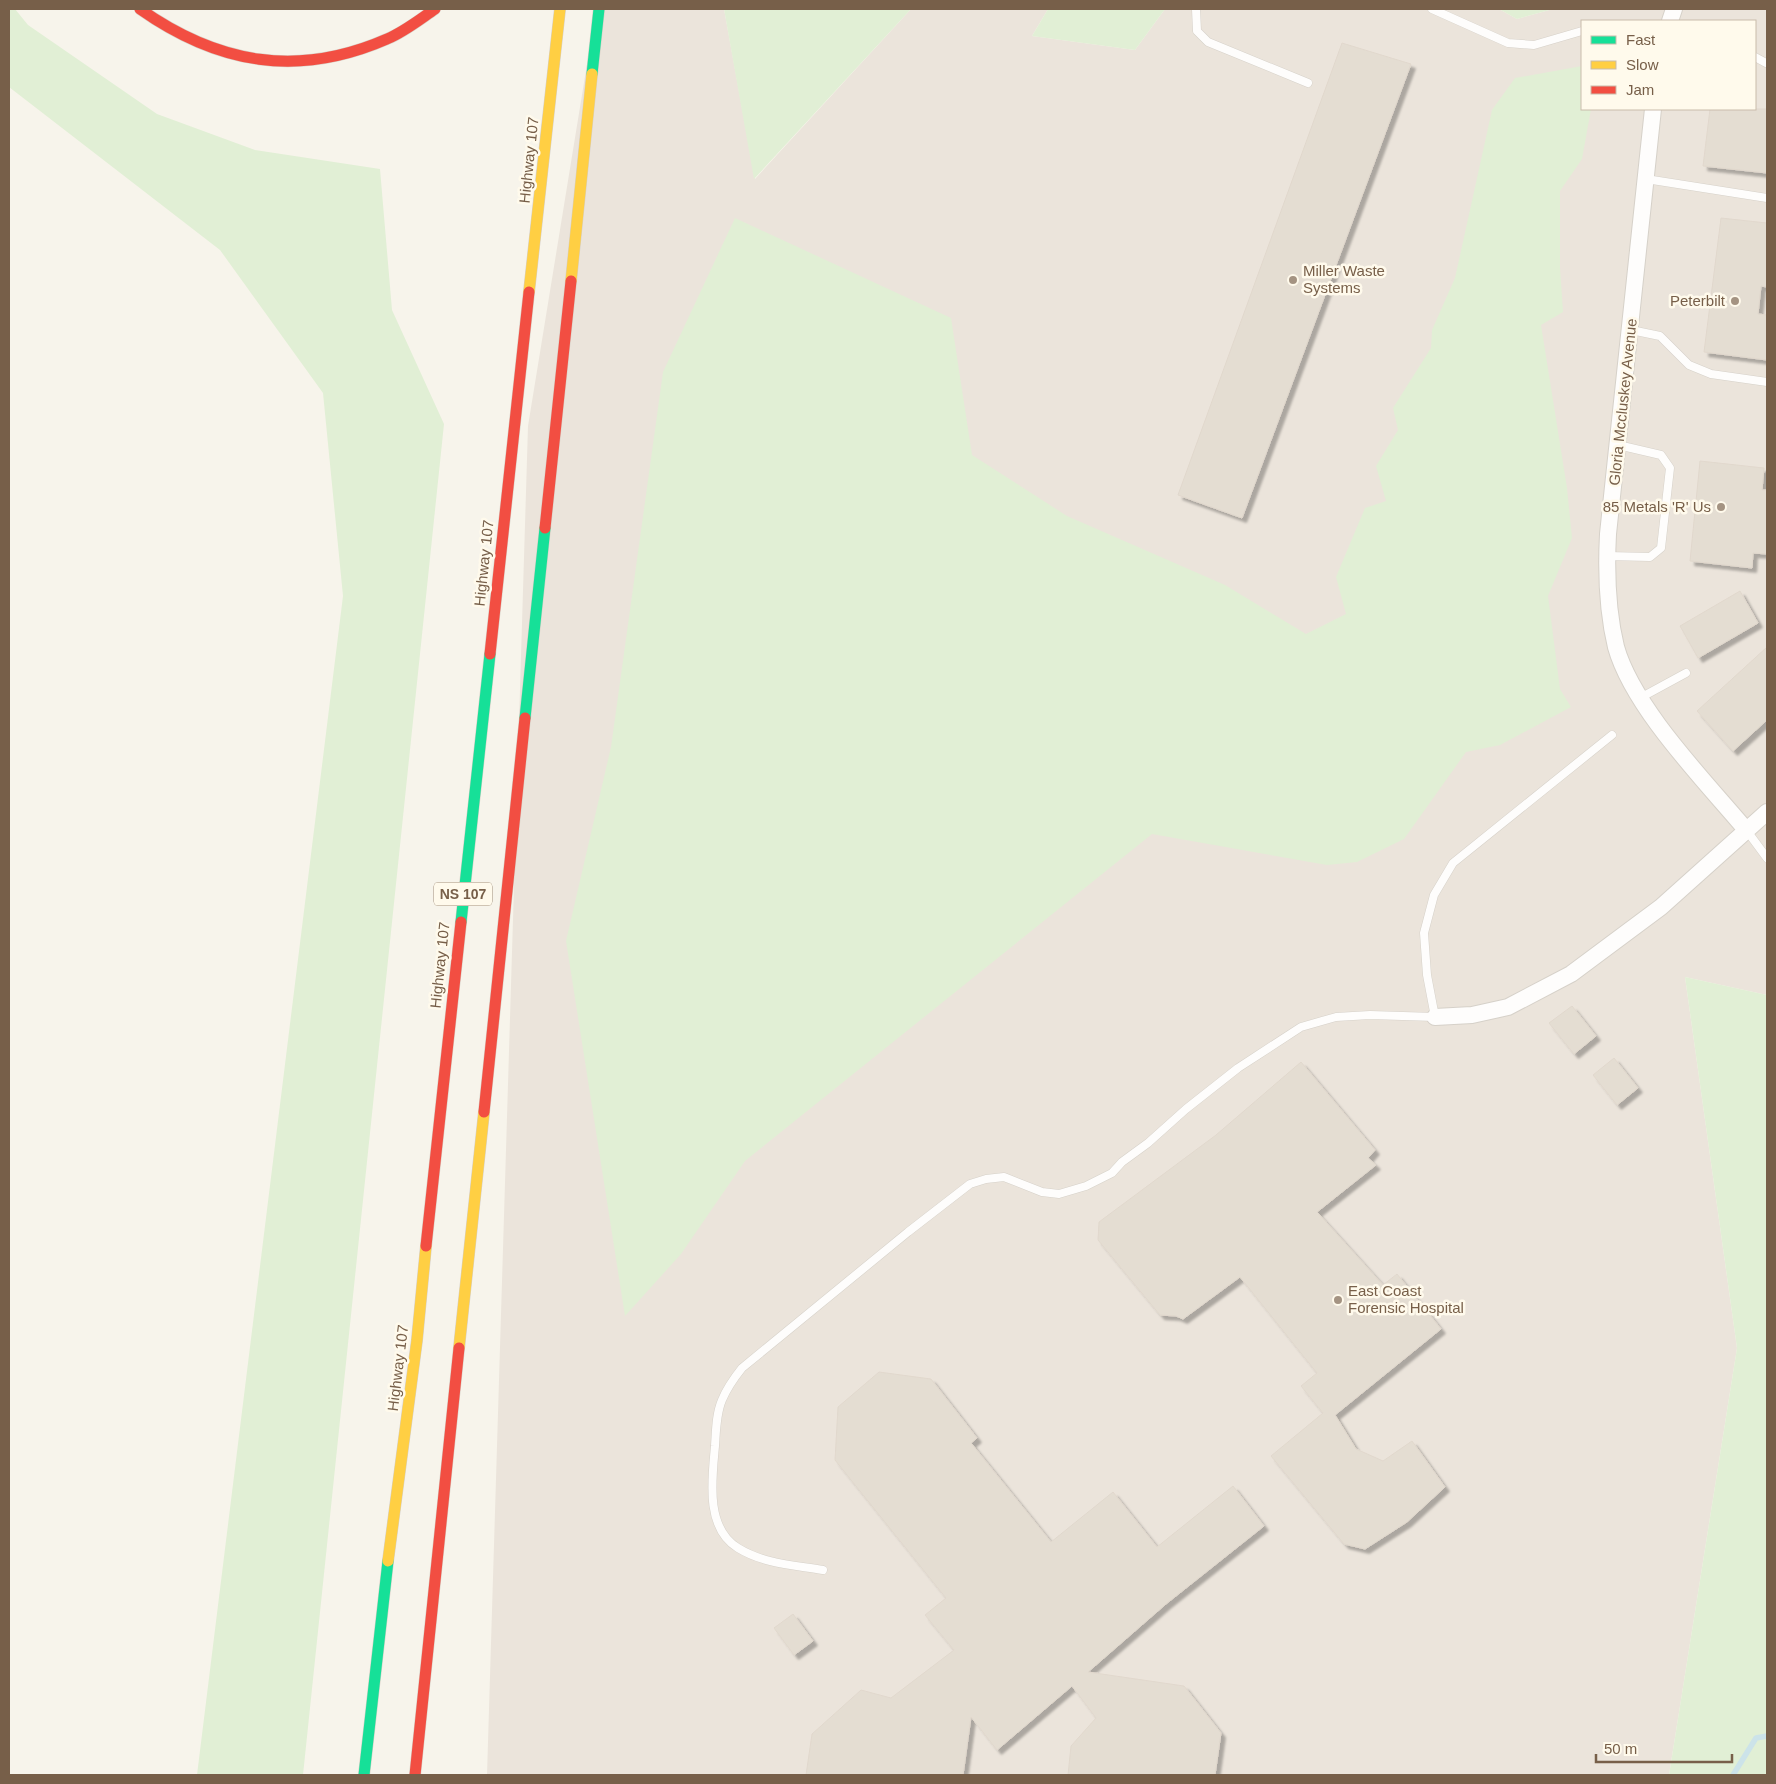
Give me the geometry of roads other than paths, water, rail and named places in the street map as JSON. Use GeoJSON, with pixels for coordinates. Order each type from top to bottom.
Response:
{"type":"FeatureCollection","features":[{"type":"Feature","properties":{"kind":"highway"},"geometry":{"type":"LineString","coordinates":[[140,9],[189,40],[238,58],[292,62],[334,57],[387,39],[435,9]]}},
{"type":"Feature","properties":{"kind":"highway","name":"Highway 107"},"geometry":{"type":"LineString","coordinates":[[364,1775],[385,1580],[417,1340],[440,1110],[560,9]]}},
{"type":"Feature","properties":{"kind":"highway","name":"NS 107"},"geometry":{"type":"LineString","coordinates":[[415,1775],[599,9]]}},
{"type":"Feature","properties":{"kind":"street","name":"Gloria Mccluskey Avenue"},"geometry":{"type":"LineString","coordinates":[[1654,110],[1607,556],[1608,601],[1617,648],[1627,675],[1640,698],[1671,740],[1747,831]]}},
{"type":"Feature","properties":{"kind":"street"},"geometry":{"type":"LineString","coordinates":[[1436,1017],[1472,1015],[1508,1006],[1571,974],[1661,907],[1767,812]]}},
{"type":"Feature","properties":{"kind":"lane"},"geometry":{"type":"LineString","coordinates":[[1196,9],[1197,31],[1208,42],[1308,83]]}},
{"type":"Feature","properties":{"kind":"lane"},"geometry":{"type":"LineString","coordinates":[[1432,9],[1508,43],[1534,45],[1581,31]]}},
{"type":"Feature","properties":{"kind":"lane"},"geometry":{"type":"LineString","coordinates":[[1646,179],[1767,198]]}},
{"type":"Feature","properties":{"kind":"lane"},"geometry":{"type":"LineString","coordinates":[[1631,330],[1660,336],[1690,365],[1711,374],[1767,382]]}},
{"type":"Feature","properties":{"kind":"lane"},"geometry":{"type":"LineString","coordinates":[[1607,556],[1650,558],[1661,548],[1670,468],[1661,455],[1618,445]]}},
{"type":"Feature","properties":{"kind":"lane"},"geometry":{"type":"LineString","coordinates":[[1640,698],[1686,673]]}},
{"type":"Feature","properties":{"kind":"lane"},"geometry":{"type":"LineString","coordinates":[[823,1570],[766,1561],[737,1548],[722,1532],[714,1509],[712,1487],[716,1430],[721,1402],[730,1383],[742,1368],[970,1184],[986,1179],[1004,1177],[1042,1192],[1059,1194],[1086,1186],[1112,1174],[1122,1162],[1148,1143],[1186,1108],[1238,1068],[1301,1027],[1336,1018],[1353,1016],[1436,1017],[1427,975],[1424,934],[1434,895],[1453,863],[1612,735]]}},
{"type":"Feature","properties":{"kind":"lane"},"geometry":{"type":"LineString","coordinates":[[1747,831],[1767,858]]}},
{"type":"Feature","properties":{"kind":"waterway"},"geometry":{"type":"LineString","coordinates":[[1733,1775],[1756,1738],[1767,1736]]}},
{"type":"Feature","properties":{"kind":"place","name":"Miller Waste Systems"},"geometry":{"type":"Point","coordinates":[1293,280]}},
{"type":"Feature","properties":{"kind":"place","name":"Peterbilt"},"geometry":{"type":"Point","coordinates":[1735,301]}},
{"type":"Feature","properties":{"kind":"place","name":"85 Metals 'R' Us"},"geometry":{"type":"Point","coordinates":[1721,507]}},
{"type":"Feature","properties":{"kind":"place","name":"East Coast Forensic Hospital"},"geometry":{"type":"Point","coordinates":[1338,1300]}}]}
